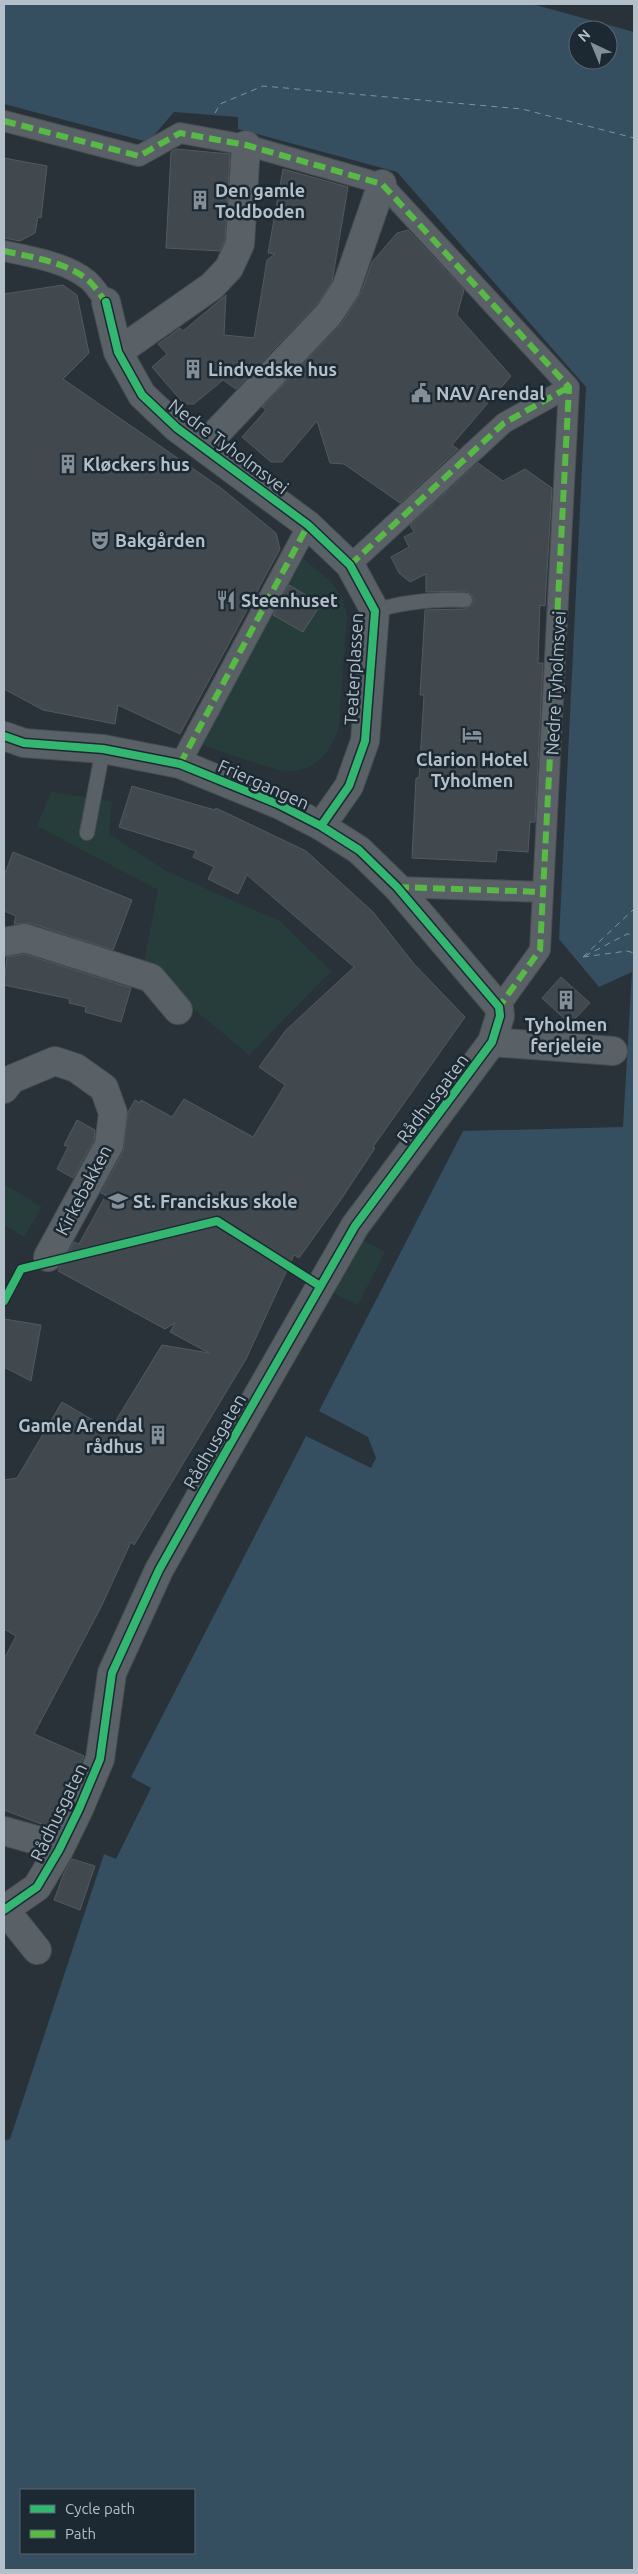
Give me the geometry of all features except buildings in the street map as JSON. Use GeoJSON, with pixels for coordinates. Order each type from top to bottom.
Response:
{"type":"FeatureCollection","features":[{"type":"Feature","properties":{"kind":"street"},"geometry":{"type":"LineString","coordinates":[[4,121],[139,156],[180,133],[246,146],[382,184],[569,387],[504,423],[350,565]]}},
{"type":"Feature","properties":{"kind":"street"},"geometry":{"type":"LineString","coordinates":[[118,352],[212,286],[228,268],[240,244],[246,146]]}},
{"type":"Feature","properties":{"kind":"street"},"geometry":{"type":"LineString","coordinates":[[204,446],[329,314],[346,288],[382,184]]}},
{"type":"Feature","properties":{"kind":"street","name":"Nedre Tyholmsvei"},"geometry":{"type":"LineString","coordinates":[[4,251],[46,261],[72,271],[89,281],[106,302],[118,352],[142,395],[177,428],[308,524]]}},
{"type":"Feature","properties":{"kind":"street","name":"Nedre Tyholmsvei"},"geometry":{"type":"LineString","coordinates":[[499,1007],[540,950],[569,387]]}},
{"type":"Feature","properties":{"kind":"street"},"geometry":{"type":"LineString","coordinates":[[180,764],[308,524]]}},
{"type":"Feature","properties":{"kind":"street","name":"Teaterplassen"},"geometry":{"type":"LineString","coordinates":[[308,524],[350,565],[375,611],[365,741],[349,786],[321,826]]}},
{"type":"Feature","properties":{"kind":"street","name":"Friergangen"},"geometry":{"type":"LineString","coordinates":[[4,736],[24,743],[103,749],[180,764],[278,804],[321,826],[359,850],[397,887],[499,1007]]}},
{"type":"Feature","properties":{"kind":"street"},"geometry":{"type":"LineString","coordinates":[[397,887],[543,892]]}},
{"type":"Feature","properties":{"kind":"street"},"geometry":{"type":"LineString","coordinates":[[4,942],[25,938],[151,978],[178,1010]]}},
{"type":"Feature","properties":{"kind":"street","name":"Rådhusgaten"},"geometry":{"type":"LineString","coordinates":[[37,1950],[4,1910],[37,1887],[60,1850],[100,1759],[112,1673],[158,1570],[355,1226],[492,1042],[500,1016],[499,1007]]}},
{"type":"Feature","properties":{"kind":"street"},"geometry":{"type":"LineString","coordinates":[[492,1042],[613,1051]]}},
{"type":"Feature","properties":{"kind":"street","name":"Kirkebakken"},"geometry":{"type":"LineString","coordinates":[[4,1089],[12,1079],[55,1061],[76,1068],[104,1088],[113,1113],[110,1145],[48,1257]]}},
{"type":"Feature","properties":{"kind":"street"},"geometry":{"type":"LineString","coordinates":[[4,1831],[47,1843],[60,1850]]}},
{"type":"Feature","properties":{"kind":"lane"},"geometry":{"type":"LineString","coordinates":[[375,611],[401,602],[429,599],[465,600]]}},
{"type":"Feature","properties":{"kind":"lane"},"geometry":{"type":"LineString","coordinates":[[87,833],[103,749]]}},
{"type":"Feature","properties":{"kind":"green space"},"geometry":{"type":"Polygon","coordinates":[[[301,557],[330,581],[340,595],[347,614],[337,734],[329,749],[317,762],[302,770],[293,771],[273,768],[197,743],[301,557]]]}},
{"type":"Feature","properties":{"kind":"green space"},"geometry":{"type":"Polygon","coordinates":[[[51,792],[112,801],[109,834],[168,872],[280,921],[331,971],[249,1055],[143,967],[158,890],[37,826],[51,792]]]}},
{"type":"Feature","properties":{"kind":"green space"},"geometry":{"type":"Polygon","coordinates":[[[4,1184],[42,1207],[24,1237],[4,1225],[4,1184]]]}},
{"type":"Feature","properties":{"kind":"green space"},"geometry":{"type":"Polygon","coordinates":[[[360,1239],[385,1252],[358,1305],[333,1293],[360,1239]]]}},
{"type":"Feature","properties":{"kind":"water"},"geometry":{"type":"Polygon","coordinates":[[[4,4],[532,4],[590,20],[568,20],[568,70],[618,70],[618,28],[634,32],[634,2570],[4,2570],[4,2141],[10,2139],[104,1854],[116,1859],[151,1788],[131,1777],[306,1436],[371,1468],[376,1458],[368,1437],[319,1411],[463,1131],[623,1127],[632,972],[599,987],[559,939],[586,387],[397,172],[238,129],[238,117],[174,112],[148,142],[4,104],[4,4]]]}},
{"type":"Feature","properties":{"kind":"ferry route"},"geometry":{"type":"LineString","coordinates":[[215,113],[220,104],[263,86],[522,109],[634,138]]}},
{"type":"Feature","properties":{"kind":"ferry route"},"geometry":{"type":"LineString","coordinates":[[583,957],[634,909]]}},
{"type":"Feature","properties":{"kind":"ferry route"},"geometry":{"type":"LineString","coordinates":[[585,956],[627,934],[634,934]]}},
{"type":"Feature","properties":{"kind":"ferry route"},"geometry":{"type":"LineString","coordinates":[[583,957],[627,951],[634,953]]}},
{"type":"Feature","properties":{"kind":"marked path"},"geometry":{"type":"LineString","coordinates":[[4,121],[139,156],[180,133],[246,145],[382,184],[569,387],[540,950],[499,1007]]}},
{"type":"Feature","properties":{"kind":"marked path"},"geometry":{"type":"LineString","coordinates":[[4,251],[59,264],[88,280],[106,302]]}},
{"type":"Feature","properties":{"kind":"marked path"},"geometry":{"type":"LineString","coordinates":[[350,565],[504,423],[569,387]]}},
{"type":"Feature","properties":{"kind":"marked path"},"geometry":{"type":"LineString","coordinates":[[180,764],[308,525]]}},
{"type":"Feature","properties":{"kind":"marked path"},"geometry":{"type":"LineString","coordinates":[[397,887],[543,892]]}},
{"type":"Feature","properties":{"kind":"cycle path"},"geometry":{"type":"LineString","coordinates":[[106,302],[118,352],[142,395],[177,428],[308,525],[350,565],[375,611],[365,741],[349,786],[321,826]]}},
{"type":"Feature","properties":{"kind":"cycle path"},"geometry":{"type":"LineString","coordinates":[[4,736],[24,743],[103,749],[180,764],[278,804],[321,826],[359,850],[397,887],[499,1007],[500,1016],[492,1042],[355,1226],[159,1570],[112,1673],[100,1759],[79,1809],[59,1850],[37,1887],[4,1910]]}},
{"type":"Feature","properties":{"kind":"cycle path"},"geometry":{"type":"LineString","coordinates":[[4,1301],[21,1269],[217,1221],[320,1286]]}},
{"type":"Feature","properties":{"kind":"place","name":"Den gamle Toldboden"},"geometry":{"type":"Point","coordinates":[200,200]}},
{"type":"Feature","properties":{"kind":"place","name":"Lindvedske hus"},"geometry":{"type":"Point","coordinates":[193,369]}},
{"type":"Feature","properties":{"kind":"place","name":"NAV Arendal"},"geometry":{"type":"Point","coordinates":[421,393]}},
{"type":"Feature","properties":{"kind":"place","name":"Kløckers hus"},"geometry":{"type":"Point","coordinates":[68,464]}},
{"type":"Feature","properties":{"kind":"place","name":"Bakgården"},"geometry":{"type":"Point","coordinates":[100,540]}},
{"type":"Feature","properties":{"kind":"place","name":"Steenhuset"},"geometry":{"type":"Point","coordinates":[226,600]}},
{"type":"Feature","properties":{"kind":"place","name":"Clarion Hotel Tyholmen"},"geometry":{"type":"Point","coordinates":[472,735]}},
{"type":"Feature","properties":{"kind":"place","name":"Tyholmen ferjeleie"},"geometry":{"type":"Point","coordinates":[566,1000]}},
{"type":"Feature","properties":{"kind":"place","name":"St. Franciskus skole"},"geometry":{"type":"Point","coordinates":[118,1201]}},
{"type":"Feature","properties":{"kind":"place","name":"Gamle Arendal rådhus"},"geometry":{"type":"Point","coordinates":[158,1435]}}]}
